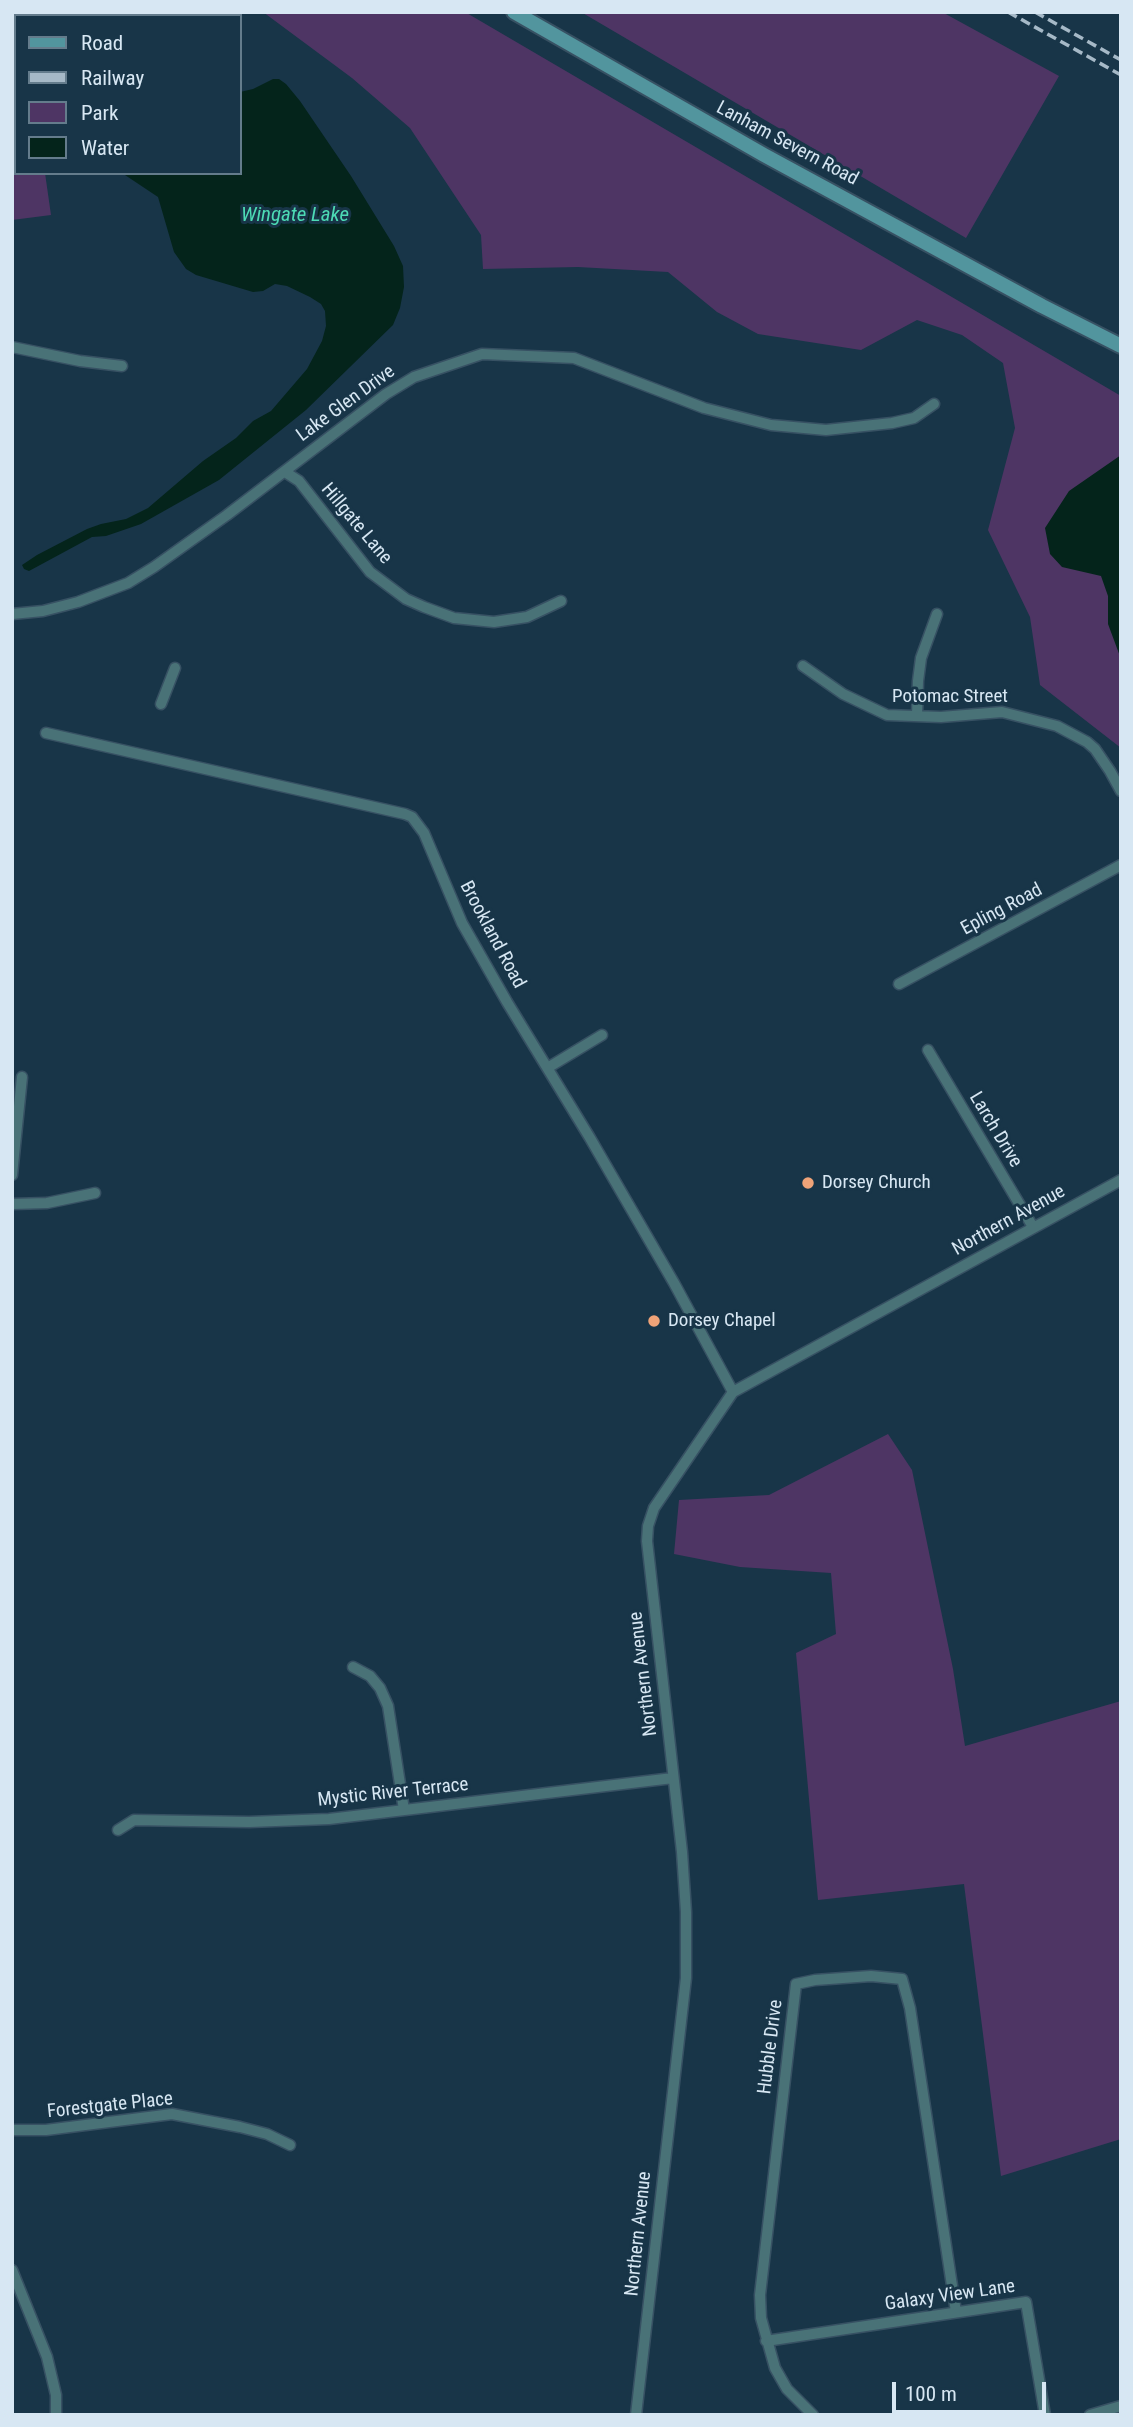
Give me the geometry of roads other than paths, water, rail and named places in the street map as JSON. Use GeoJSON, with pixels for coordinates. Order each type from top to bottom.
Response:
{"type":"FeatureCollection","features":[{"type":"Feature","properties":{"kind":"main road","name":"Lanham Severn Road"},"geometry":{"type":"LineString","coordinates":[[514,12],[764,155],[1121,346]]}},
{"type":"Feature","properties":{"kind":"main road","name":"Lanham Severn Road"},"geometry":{"type":"LineString","coordinates":[[1042,306],[1121,357]]}},
{"type":"Feature","properties":{"kind":"street"},"geometry":{"type":"LineString","coordinates":[[12,346],[80,361],[122,366]]}},
{"type":"Feature","properties":{"kind":"street","name":"Lake Glen Drive"},"geometry":{"type":"LineString","coordinates":[[12,614],[43,611],[78,602],[128,583],[285,471],[358,414],[414,377],[482,354],[573,358],[704,408],[771,425],[826,430],[892,424],[914,418],[934,404]]}},
{"type":"Feature","properties":{"kind":"street","name":"Hillgate Lane"},"geometry":{"type":"LineString","coordinates":[[285,471],[299,481],[370,572],[406,599],[454,618],[494,622],[527,617],[561,601]]}},
{"type":"Feature","properties":{"kind":"street"},"geometry":{"type":"LineString","coordinates":[[917,716],[921,658],[937,614]]}},
{"type":"Feature","properties":{"kind":"street","name":"Potomac Street"},"geometry":{"type":"LineString","coordinates":[[803,666],[843,694],[887,715],[941,717],[1002,712],[1057,726],[1087,742],[1095,750],[1121,791]]}},
{"type":"Feature","properties":{"kind":"street"},"geometry":{"type":"LineString","coordinates":[[161,704],[175,668]]}},
{"type":"Feature","properties":{"kind":"street","name":"Brookland Road"},"geometry":{"type":"LineString","coordinates":[[46,733],[412,817],[424,833],[461,923],[549,1067],[674,1283],[733,1392]]}},
{"type":"Feature","properties":{"kind":"street","name":"Epling Road"},"geometry":{"type":"LineString","coordinates":[[899,984],[1121,865]]}},
{"type":"Feature","properties":{"kind":"street"},"geometry":{"type":"LineString","coordinates":[[549,1067],[601,1035]]}},
{"type":"Feature","properties":{"kind":"street","name":"Larch Drive"},"geometry":{"type":"LineString","coordinates":[[928,1050],[1033,1227]]}},
{"type":"Feature","properties":{"kind":"street"},"geometry":{"type":"LineString","coordinates":[[12,1175],[22,1077]]}},
{"type":"Feature","properties":{"kind":"street","name":"Northern Avenue"},"geometry":{"type":"LineString","coordinates":[[636,2415],[686,1978],[685,1900],[649,1568],[648,1526],[654,1508],[733,1392],[1121,1180]]}},
{"type":"Feature","properties":{"kind":"street"},"geometry":{"type":"LineString","coordinates":[[12,1204],[47,1203],[95,1193]]}},
{"type":"Feature","properties":{"kind":"street"},"geometry":{"type":"LineString","coordinates":[[353,1667],[370,1676],[380,1688],[388,1706],[404,1810]]}},
{"type":"Feature","properties":{"kind":"street","name":"Mystic River Terrace"},"geometry":{"type":"LineString","coordinates":[[118,1830],[134,1819],[330,1819],[673,1778]]}},
{"type":"Feature","properties":{"kind":"street","name":"Hubble Drive"},"geometry":{"type":"LineString","coordinates":[[813,2415],[787,2389],[775,2368],[761,2319],[760,2295],[796,1984],[815,1980],[885,1976],[902,1979],[910,2008],[956,2312]]}},
{"type":"Feature","properties":{"kind":"street","name":"Forestgate Place"},"geometry":{"type":"LineString","coordinates":[[12,2130],[46,2130],[172,2114],[267,2134],[290,2146]]}},
{"type":"Feature","properties":{"kind":"street"},"geometry":{"type":"LineString","coordinates":[[12,2270],[47,2357],[56,2415]]}},
{"type":"Feature","properties":{"kind":"street","name":"Galaxy View Lane"},"geometry":{"type":"LineString","coordinates":[[766,2341],[1026,2302],[1045,2415]]}},
{"type":"Feature","properties":{"kind":"street"},"geometry":{"type":"LineString","coordinates":[[1090,2415],[1121,2406]]}},
{"type":"Feature","properties":{"kind":"water","name":"Wingate Lake"},"geometry":{"type":"Polygon","coordinates":[[[273,79],[279,79],[286,84],[351,176],[394,246],[403,266],[404,287],[393,325],[306,410],[219,480],[141,524],[106,536],[92,537],[29,571],[24,569],[22,565],[37,555],[87,529],[126,519],[148,508],[203,461],[236,438],[253,421],[271,411],[307,369],[322,341],[326,326],[325,311],[321,304],[310,297],[287,286],[275,284],[263,291],[253,292],[196,275],[186,269],[174,252],[158,197],[125,175],[242,175],[242,92],[273,79]]]}},
{"type":"Feature","properties":{"kind":"water"},"geometry":{"type":"Polygon","coordinates":[[[1121,455],[1121,659],[1108,624],[1108,596],[1101,576],[1062,567],[1050,554],[1045,528],[1069,491],[1121,455]]]}},
{"type":"Feature","properties":{"kind":"railway"},"geometry":{"type":"LineString","coordinates":[[1008,12],[1121,75]]}},
{"type":"Feature","properties":{"kind":"railway"},"geometry":{"type":"LineString","coordinates":[[1035,12],[1121,60]]}},
{"type":"Feature","properties":{"kind":"place","name":"Dorsey Church"},"geometry":{"type":"Point","coordinates":[808,1183]}},
{"type":"Feature","properties":{"kind":"place","name":"Dorsey Chapel"},"geometry":{"type":"Point","coordinates":[654,1321]}}]}
